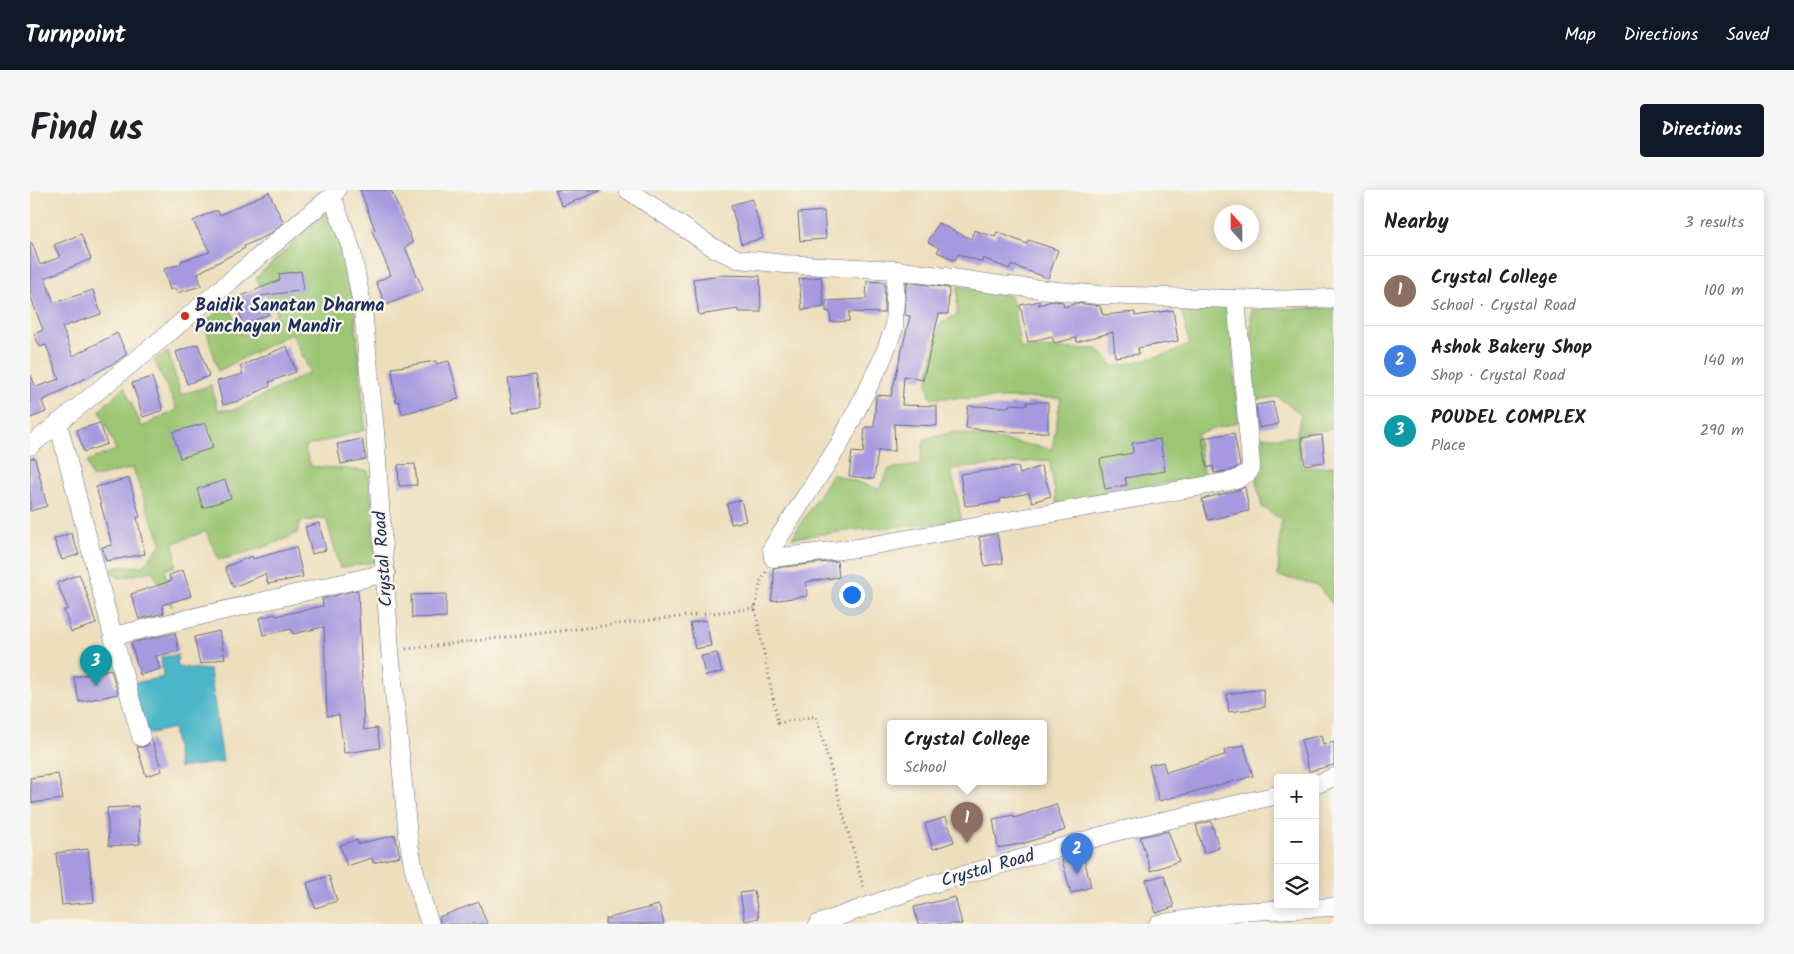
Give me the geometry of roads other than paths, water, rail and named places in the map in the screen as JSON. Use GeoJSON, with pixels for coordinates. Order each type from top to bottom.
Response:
{"type":"FeatureCollection","features":[{"type":"Feature","properties":{"kind":"street"},"geometry":{"type":"LineString","coordinates":[[628,190],[714,248],[738,259],[784,264],[896,270],[1098,295],[1334,298]]}},
{"type":"Feature","properties":{"kind":"street"},"geometry":{"type":"LineString","coordinates":[[30,446],[158,342],[334,193]]}},
{"type":"Feature","properties":{"kind":"street","name":"Crystal Road"},"geometry":{"type":"LineString","coordinates":[[334,193],[351,248],[363,310],[375,431],[390,650],[412,861],[420,895],[430,924]]}},
{"type":"Feature","properties":{"kind":"street"},"geometry":{"type":"LineString","coordinates":[[896,270],[894,328],[881,362],[839,446],[772,548],[774,558],[857,548],[1236,480],[1249,472],[1251,464],[1236,298]]}},
{"type":"Feature","properties":{"kind":"street"},"geometry":{"type":"LineString","coordinates":[[58,423],[141,737]]}},
{"type":"Feature","properties":{"kind":"street"},"geometry":{"type":"LineString","coordinates":[[114,636],[386,573]]}},
{"type":"Feature","properties":{"kind":"street"},"geometry":{"type":"LineString","coordinates":[[1319,783],[1334,777]]}},
{"type":"Feature","properties":{"kind":"street","name":"Crystal Road"},"geometry":{"type":"LineString","coordinates":[[818,924],[922,887],[1119,831],[1274,796]]}},
{"type":"Feature","properties":{"kind":"street"},"geometry":{"type":"LineString","coordinates":[[1158,924],[1235,912],[1334,907]]}},
{"type":"Feature","properties":{"kind":"water"},"geometry":{"type":"Polygon","coordinates":[[[178,655],[177,667],[210,670],[223,762],[179,768],[173,728],[143,735],[134,683],[163,677],[161,657],[178,655]]]}},
{"type":"Feature","properties":{"kind":"place","name":"Baidik Sanatan Dharma Panchayan Mandir"},"geometry":{"type":"Point","coordinates":[185,316]}},
{"type":"Feature","properties":{"kind":"place","name":"POUDEL COMPLEX"},"geometry":{"type":"Point","coordinates":[96,686]}},
{"type":"Feature","properties":{"kind":"place","name":"Crystal College"},"geometry":{"type":"Point","coordinates":[967,843]}},
{"type":"Feature","properties":{"kind":"place","name":"Ashok Bakery Shop"},"geometry":{"type":"Point","coordinates":[1077,874]}}]}
